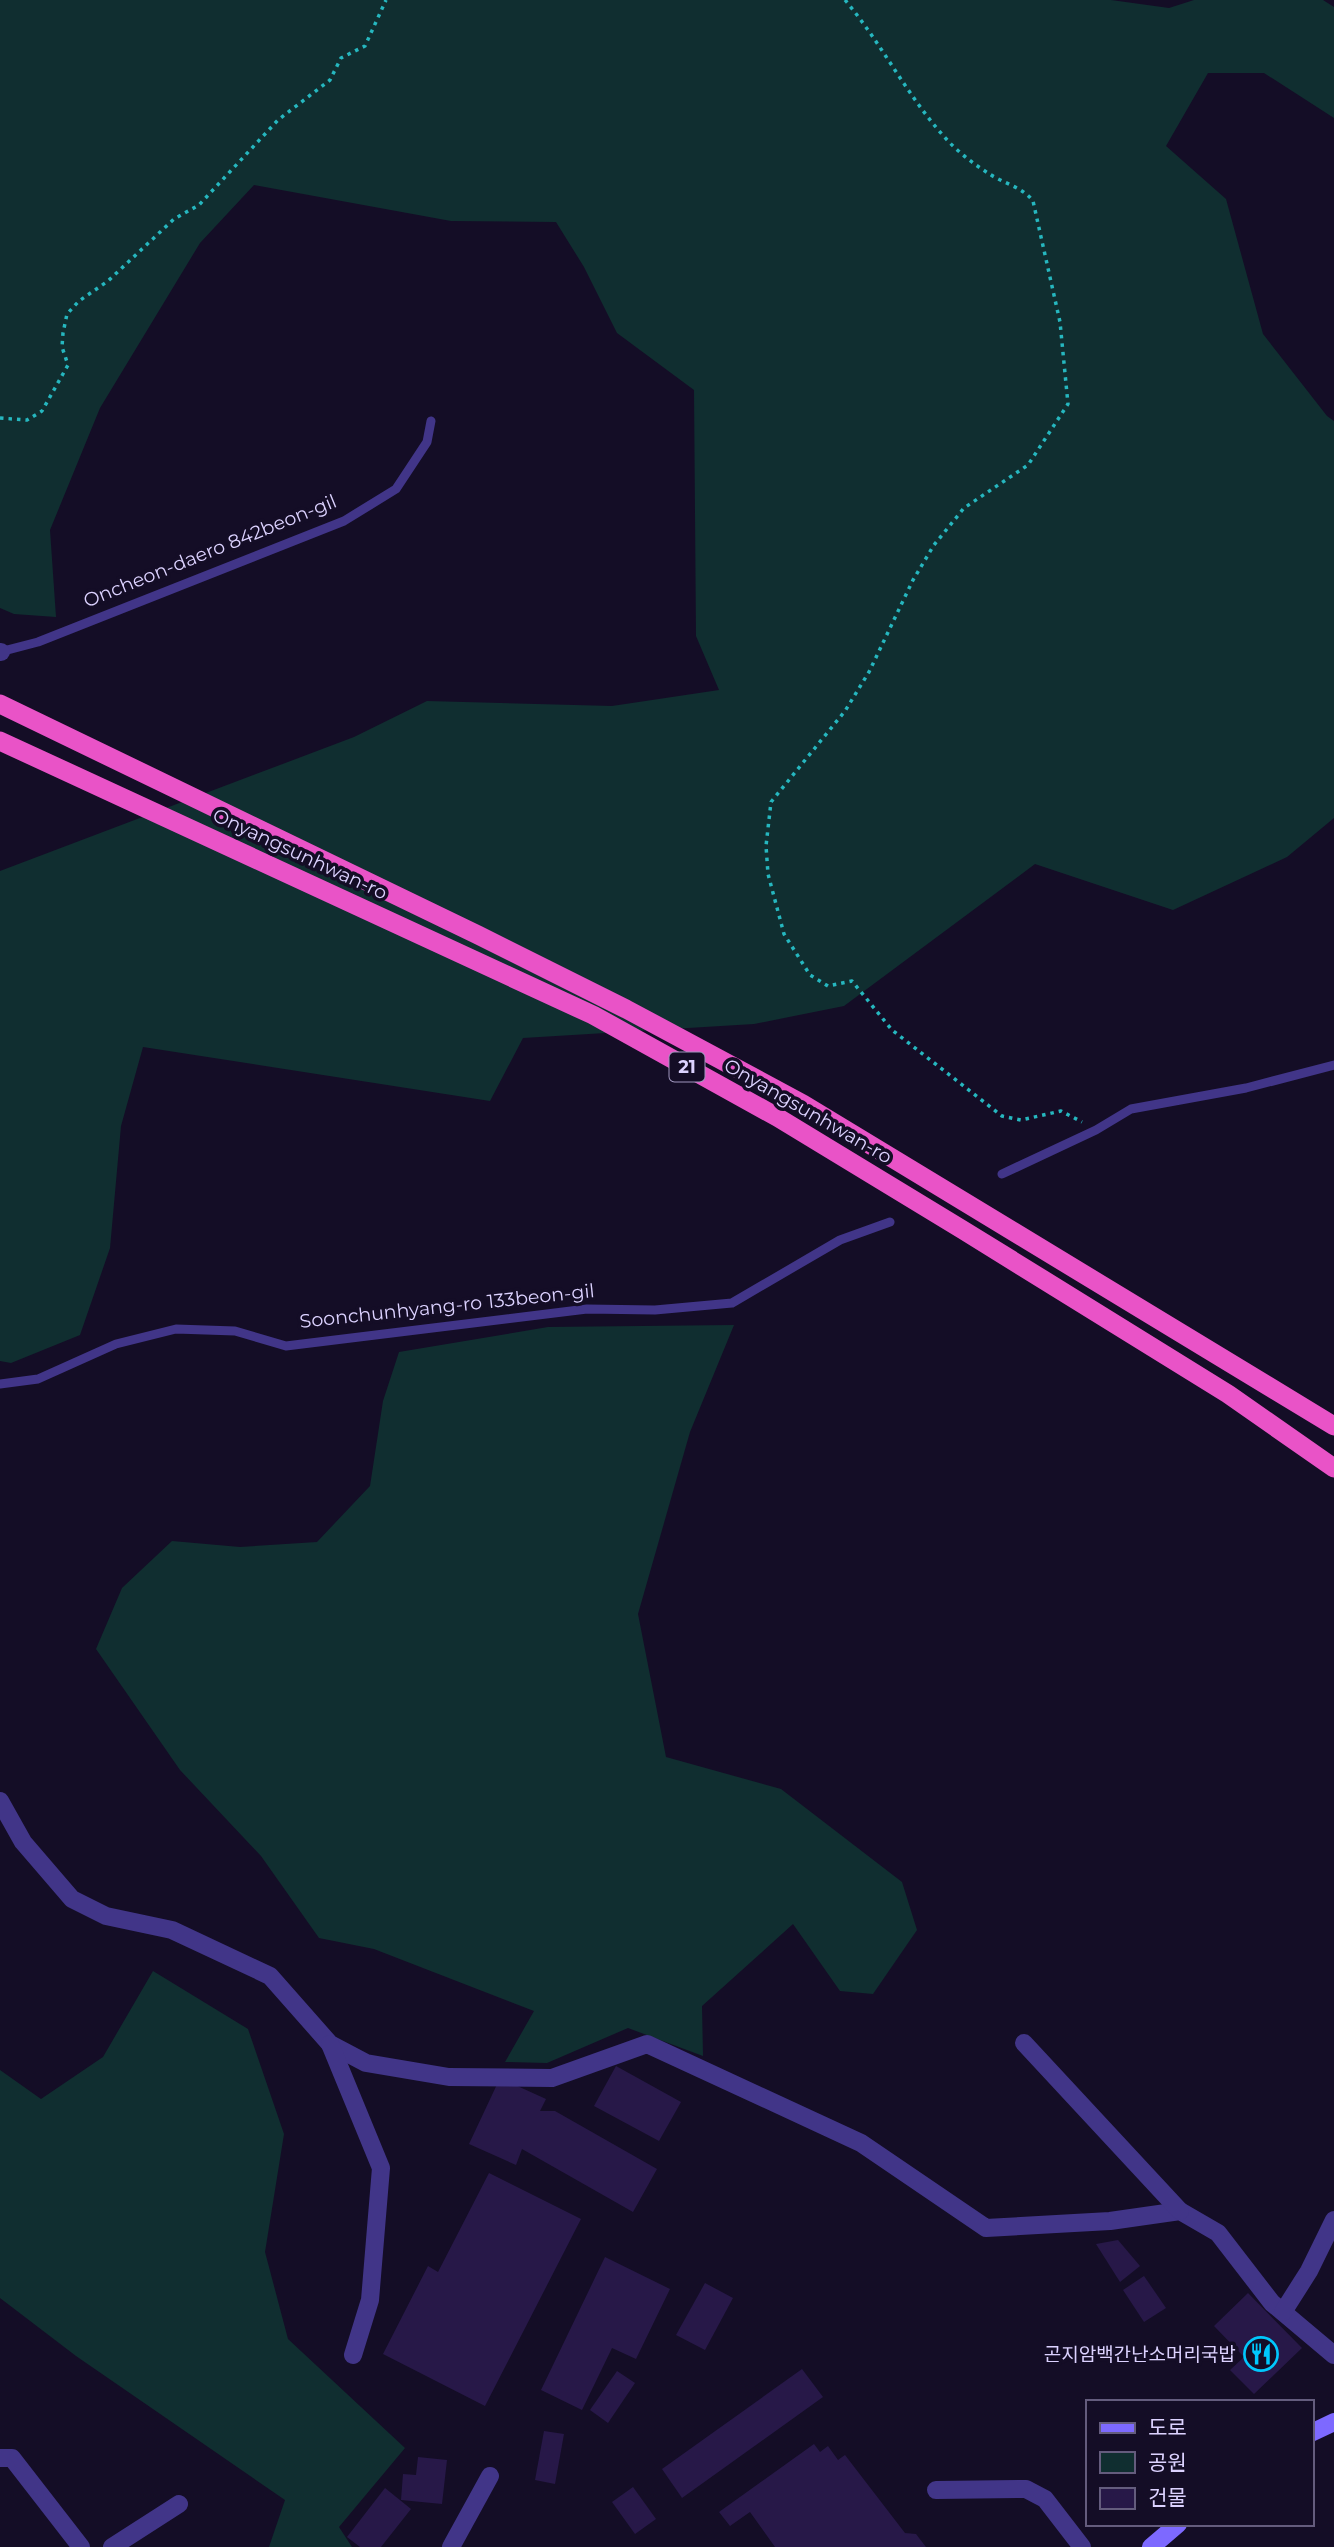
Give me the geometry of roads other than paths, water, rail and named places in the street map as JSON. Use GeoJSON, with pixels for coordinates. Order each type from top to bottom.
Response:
{"type":"FeatureCollection","features":[{"type":"Feature","properties":{"kind":"highway","name":"Onyangsunhwan-ro"},"geometry":{"type":"LineString","coordinates":[[0,704],[490,941],[626,1009],[803,1104],[1334,1426]]}},
{"type":"Feature","properties":{"kind":"highway","name":"Onyangsunhwan-ro"},"geometry":{"type":"LineString","coordinates":[[0,741],[593,1015],[777,1117],[963,1230],[1228,1394],[1334,1468]]}},
{"type":"Feature","properties":{"kind":"main road"},"geometry":{"type":"LineString","coordinates":[[1313,2432],[1334,2422]]}},
{"type":"Feature","properties":{"kind":"main road"},"geometry":{"type":"LineString","coordinates":[[1151,2547],[1176,2526]]}},
{"type":"Feature","properties":{"kind":"street"},"geometry":{"type":"LineString","coordinates":[[0,1801],[23,1842],[72,1899],[106,1916],[172,1930],[270,1976],[330,2044],[381,2168],[370,2300],[353,2355]]}},
{"type":"Feature","properties":{"kind":"street"},"geometry":{"type":"LineString","coordinates":[[1024,2043],[1180,2211],[1218,2233],[1283,2312],[1334,2355]]}},
{"type":"Feature","properties":{"kind":"street"},"geometry":{"type":"LineString","coordinates":[[330,2044],[366,2063],[449,2077],[540,2078],[552,2078],[647,2044],[861,2143],[986,2228],[1110,2221],[1180,2211]]}},
{"type":"Feature","properties":{"kind":"street"},"geometry":{"type":"LineString","coordinates":[[1283,2312],[1334,2220]]}},
{"type":"Feature","properties":{"kind":"street"},"geometry":{"type":"LineString","coordinates":[[0,2458],[12,2458],[81,2547]]}},
{"type":"Feature","properties":{"kind":"street"},"geometry":{"type":"LineString","coordinates":[[451,2547],[491,2476]]}},
{"type":"Feature","properties":{"kind":"street"},"geometry":{"type":"LineString","coordinates":[[936,2490],[1026,2489],[1045,2499],[1082,2547]]}},
{"type":"Feature","properties":{"kind":"street"},"geometry":{"type":"LineString","coordinates":[[112,2547],[179,2504]]}},
{"type":"Feature","properties":{"kind":"lane","name":"Oncheon-daero 842beon-gil"},"geometry":{"type":"LineString","coordinates":[[0,652],[38,642],[344,521],[396,489],[427,442],[431,421]]}},
{"type":"Feature","properties":{"kind":"lane"},"geometry":{"type":"LineString","coordinates":[[1002,1174],[1096,1130],[1131,1109],[1245,1088],[1334,1065]]}},
{"type":"Feature","properties":{"kind":"lane","name":"Soonchunhyang-ro 133beon-gil"},"geometry":{"type":"LineString","coordinates":[[0,1384],[38,1379],[116,1344],[176,1329],[235,1331],[286,1346],[587,1310],[656,1310],[732,1303],[840,1240],[890,1222]]}},
{"type":"Feature","properties":{"kind":"place","name":"곤지암백간난소머리국밥"},"geometry":{"type":"Point","coordinates":[1261,2354]}}]}
